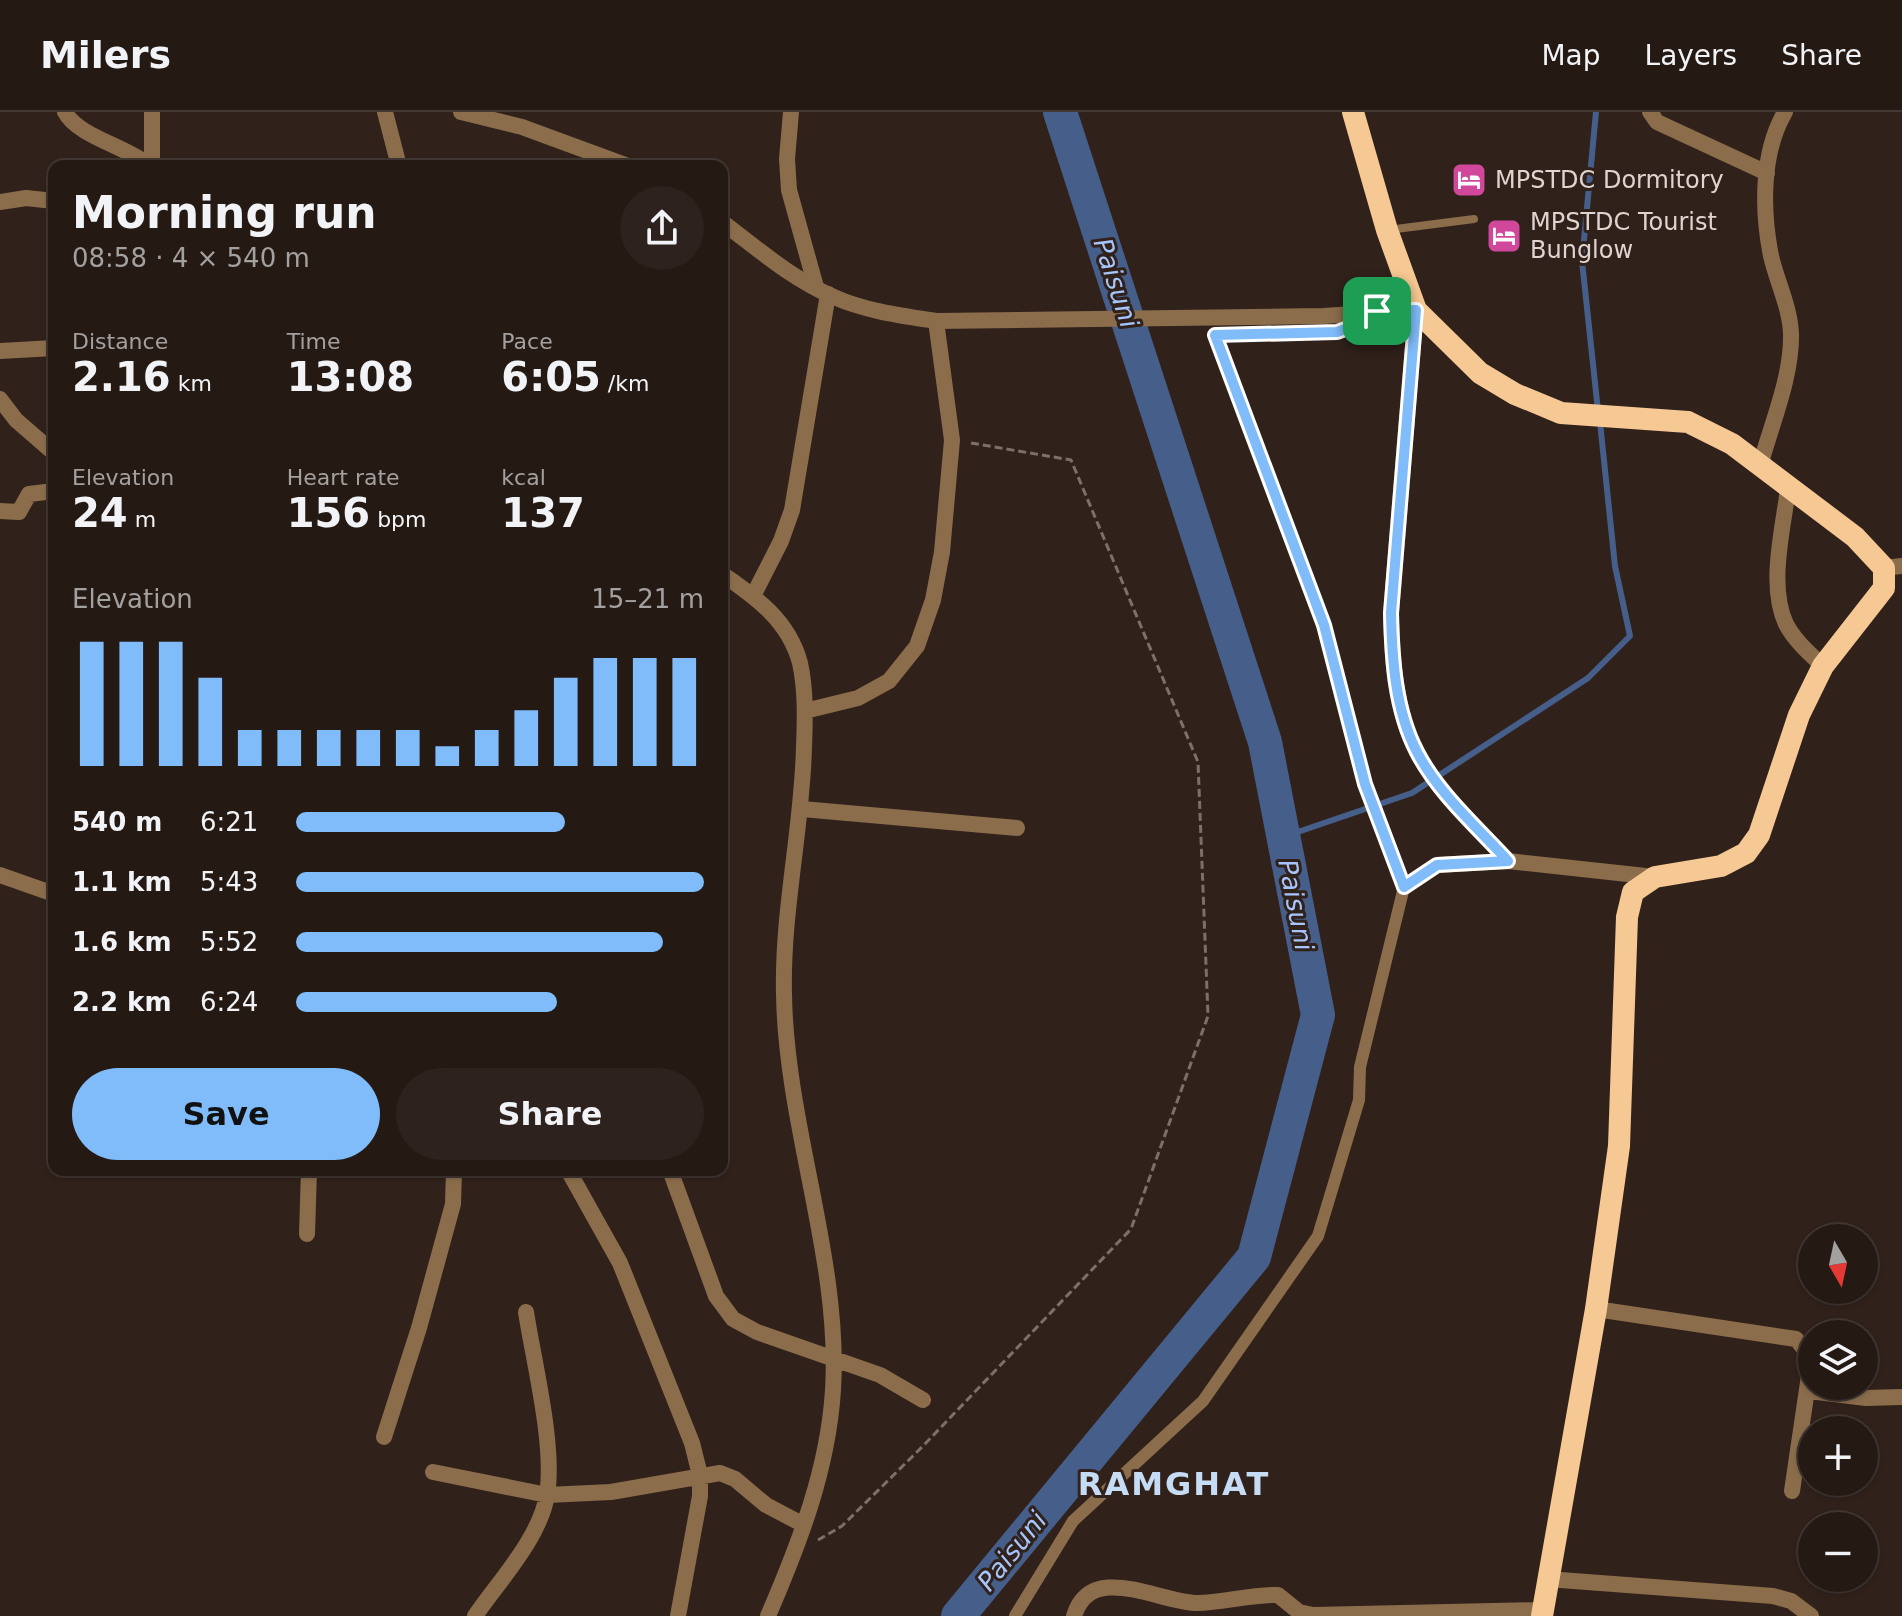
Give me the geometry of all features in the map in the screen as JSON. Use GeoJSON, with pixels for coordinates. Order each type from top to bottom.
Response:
{"type":"FeatureCollection","features":[{"type":"Feature","properties":{"kind":"highway"},"geometry":{"type":"LineString","coordinates":[[1353,112],[1387,230],[1416,310],[1480,373],[1515,394],[1561,413],[1688,422],[1732,444],[1855,537],[1893,577],[1823,666],[1799,715],[1759,835],[1746,853],[1721,866],[1655,877],[1633,892],[1627,917],[1619,1146],[1596,1309],[1542,1613]]}},
{"type":"Feature","properties":{"kind":"street"},"geometry":{"type":"LineString","coordinates":[[65,112],[80,127],[144,160]]}},
{"type":"Feature","properties":{"kind":"street"},"geometry":{"type":"LineString","coordinates":[[151,160],[152,112]]}},
{"type":"Feature","properties":{"kind":"street"},"geometry":{"type":"LineString","coordinates":[[385,112],[397,160]]}},
{"type":"Feature","properties":{"kind":"street"},"geometry":{"type":"LineString","coordinates":[[461,112],[522,127],[612,160]]}},
{"type":"Feature","properties":{"kind":"street"},"geometry":{"type":"LineString","coordinates":[[753,596],[781,541],[792,510],[822,291],[789,190],[787,159],[791,112]]}},
{"type":"Feature","properties":{"kind":"street"},"geometry":{"type":"LineString","coordinates":[[1650,112],[1657,122],[1767,173]]}},
{"type":"Feature","properties":{"kind":"street"},"geometry":{"type":"LineString","coordinates":[[1760,466],[1789,361],[1791,334],[1771,254],[1767,173],[1770,144],[1785,112]]}},
{"type":"Feature","properties":{"kind":"street"},"geometry":{"type":"LineString","coordinates":[[0,202],[26,198],[48,200]]}},
{"type":"Feature","properties":{"kind":"street"},"geometry":{"type":"LineString","coordinates":[[728,227],[782,268],[822,291],[896,315],[936,321],[962,324],[1323,316],[1416,310],[1391,613],[1392,660],[1417,752],[1443,791],[1508,861]]}},
{"type":"Feature","properties":{"kind":"street"},"geometry":{"type":"LineString","coordinates":[[805,711],[858,698],[889,681],[917,646],[933,600],[942,552],[952,440],[936,321]]}},
{"type":"Feature","properties":{"kind":"street"},"geometry":{"type":"LineString","coordinates":[[0,351],[48,348]]}},
{"type":"Feature","properties":{"kind":"street"},"geometry":{"type":"LineString","coordinates":[[0,399],[8,420],[48,449]]}},
{"type":"Feature","properties":{"kind":"street"},"geometry":{"type":"LineString","coordinates":[[1788,489],[1780,550],[1780,598],[1785,622],[1796,641],[1823,666]]}},
{"type":"Feature","properties":{"kind":"street"},"geometry":{"type":"LineString","coordinates":[[0,511],[19,512],[29,494],[48,492]]}},
{"type":"Feature","properties":{"kind":"street"},"geometry":{"type":"LineString","coordinates":[[728,578],[753,596],[787,631],[800,663],[805,711],[802,809],[790,881],[784,993],[791,1088],[822,1260],[833,1360],[823,1463],[794,1554],[768,1616]]}},
{"type":"Feature","properties":{"kind":"street"},"geometry":{"type":"LineString","coordinates":[[802,809],[1017,828]]}},
{"type":"Feature","properties":{"kind":"street"},"geometry":{"type":"LineString","coordinates":[[1015,1616],[1073,1521],[1203,1401],[1318,1236],[1359,1100],[1360,1067],[1404,887],[1437,865],[1508,861],[1655,877]]}},
{"type":"Feature","properties":{"kind":"street"},"geometry":{"type":"LineString","coordinates":[[0,875],[48,892]]}},
{"type":"Feature","properties":{"kind":"street"},"geometry":{"type":"LineString","coordinates":[[307,1234],[309,1176]]}},
{"type":"Feature","properties":{"kind":"street"},"geometry":{"type":"LineString","coordinates":[[384,1437],[419,1328],[453,1204],[454,1176]]}},
{"type":"Feature","properties":{"kind":"street"},"geometry":{"type":"LineString","coordinates":[[571,1176],[620,1263],[665,1370],[700,1475],[698,1520],[678,1616]]}},
{"type":"Feature","properties":{"kind":"street"},"geometry":{"type":"LineString","coordinates":[[672,1176],[716,1296],[733,1319],[833,1360],[880,1375],[923,1400]]}},
{"type":"Feature","properties":{"kind":"street"},"geometry":{"type":"LineString","coordinates":[[1596,1309],[1798,1341]]}},
{"type":"Feature","properties":{"kind":"street"},"geometry":{"type":"LineString","coordinates":[[475,1616],[527,1539],[547,1495],[547,1460],[526,1312]]}},
{"type":"Feature","properties":{"kind":"street"},"geometry":{"type":"LineString","coordinates":[[1878,1398],[1902,1397]]}},
{"type":"Feature","properties":{"kind":"street"},"geometry":{"type":"LineString","coordinates":[[1792,1491],[1807,1400]]}},
{"type":"Feature","properties":{"kind":"street"},"geometry":{"type":"LineString","coordinates":[[433,1472],[547,1495],[611,1492],[700,1475],[729,1475],[766,1505],[804,1525]]}},
{"type":"Feature","properties":{"kind":"street"},"geometry":{"type":"LineString","coordinates":[[1547,1579],[1773,1596],[1791,1601],[1811,1616]]}},
{"type":"Feature","properties":{"kind":"street"},"geometry":{"type":"LineString","coordinates":[[1074,1616],[1081,1600],[1101,1588],[1137,1590],[1196,1603],[1278,1595],[1299,1612],[1313,1615],[1542,1613]]}},
{"type":"Feature","properties":{"kind":"lane"},"geometry":{"type":"LineString","coordinates":[[1387,230],[1474,219]]}},
{"type":"Feature","properties":{"kind":"path"},"geometry":{"type":"LineString","coordinates":[[1231,335],[1215,335],[1324,625],[1365,784],[1404,887]]}},
{"type":"Feature","properties":{"kind":"path"},"geometry":{"type":"LineString","coordinates":[[794,1554],[842,1526],[1131,1229],[1208,1016],[1198,762],[1071,460],[952,440]]}},
{"type":"Feature","properties":{"kind":"waterway","name":"Paisuni"},"geometry":{"type":"LineString","coordinates":[[958,1616],[1254,1257],[1318,1015],[1265,742],[1060,112]]}},
{"type":"Feature","properties":{"kind":"waterway"},"geometry":{"type":"LineString","coordinates":[[1596,112],[1582,261],[1598,411]]}},
{"type":"Feature","properties":{"kind":"waterway"},"geometry":{"type":"LineString","coordinates":[[1283,837],[1412,793],[1588,678],[1630,636],[1615,566],[1600,422]]}},
{"type":"Feature","properties":{"kind":"place","name":"MPSTDC Dormitory"},"geometry":{"type":"Point","coordinates":[1469,180]}},
{"type":"Feature","properties":{"kind":"place","name":"MPSTDC Tourist Bunglow"},"geometry":{"type":"Point","coordinates":[1504,236]}},
{"type":"Feature","properties":{"kind":"district","name":"RAMGHAT"},"geometry":{"type":"Point","coordinates":[1174,1484]}},
{"type":"Feature","properties":{"kind":"route"},"geometry":{"type":"LineString","coordinates":[[1416,310],[1391,613],[1392,660],[1400,697],[1417,752],[1443,791],[1508,861],[1437,865],[1404,887],[1365,784],[1324,625],[1215,335],[1337,332],[1373,319],[1377,311],[1416,310]]}}]}
